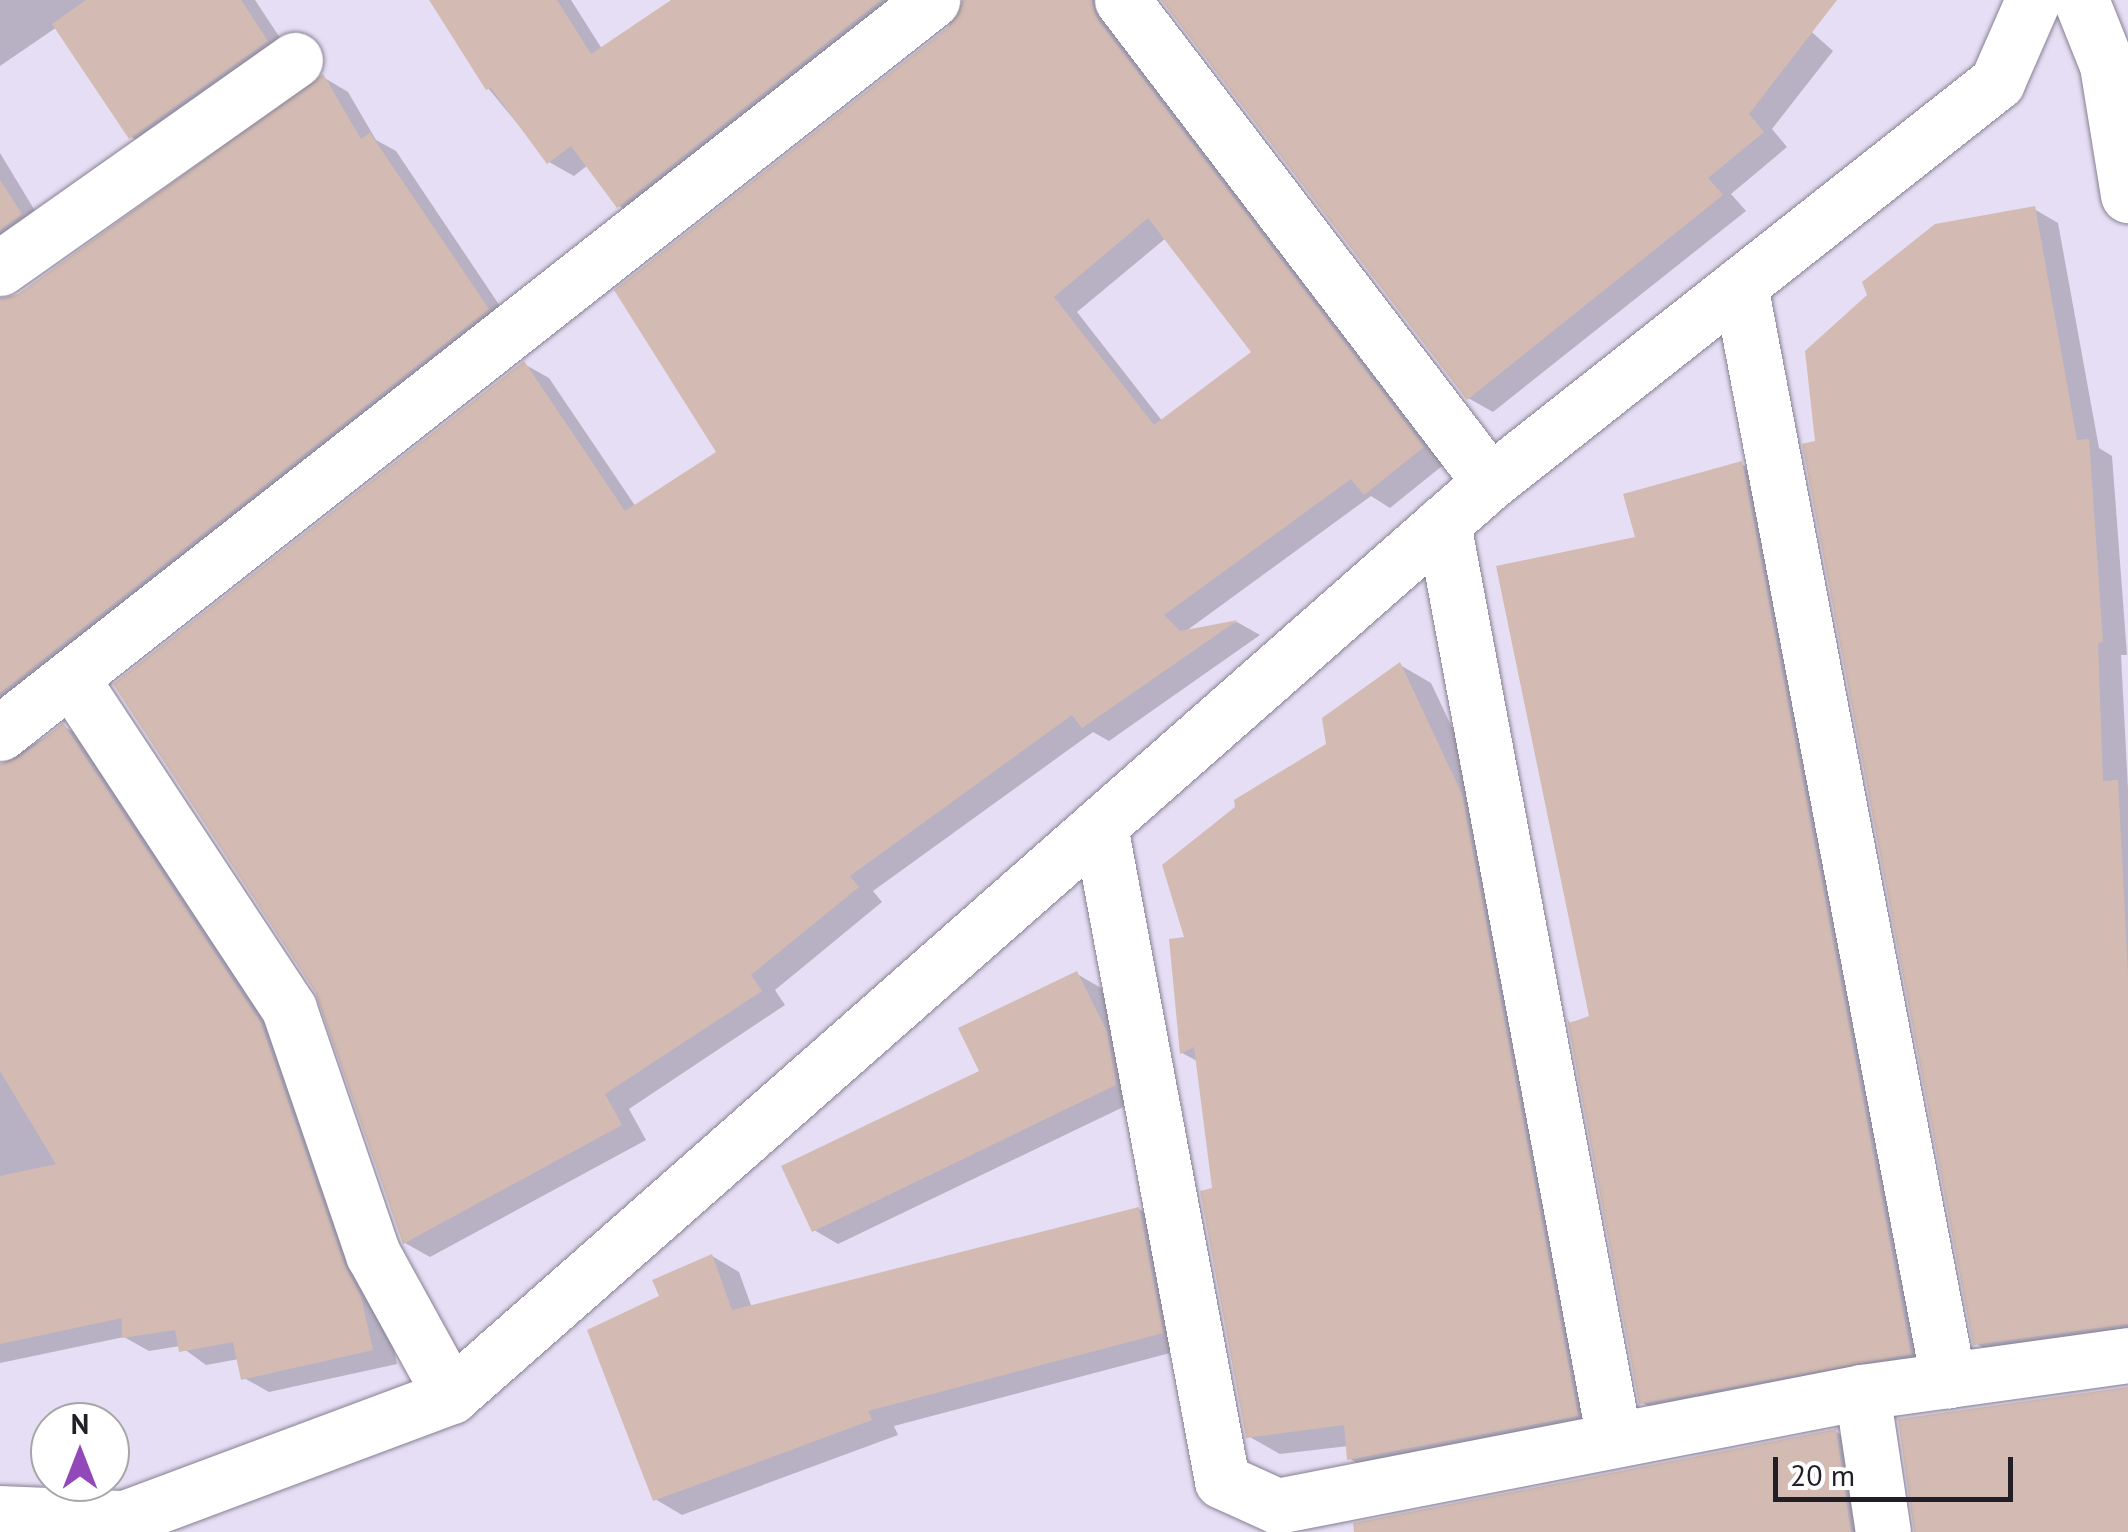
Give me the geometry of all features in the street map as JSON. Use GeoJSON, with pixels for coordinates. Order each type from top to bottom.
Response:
{"type":"FeatureCollection","features":[{"type":"Feature","properties":{"kind":"street"},"geometry":{"type":"LineString","coordinates":[[0,733],[932,0]]}},
{"type":"Feature","properties":{"kind":"street"},"geometry":{"type":"LineString","coordinates":[[1122,0],[1490,482]]}},
{"type":"Feature","properties":{"kind":"street"},"geometry":{"type":"LineString","coordinates":[[0,1513],[125,1518],[451,1396],[1490,482],[1997,82],[2033,0]]}},
{"type":"Feature","properties":{"kind":"street"},"geometry":{"type":"LineString","coordinates":[[2081,0],[2107,65],[2128,194]]}},
{"type":"Feature","properties":{"kind":"street"},"geometry":{"type":"LineString","coordinates":[[0,268],[296,60]]}},
{"type":"Feature","properties":{"kind":"street"},"geometry":{"type":"LineString","coordinates":[[1740,285],[1948,1380]]}},
{"type":"Feature","properties":{"kind":"street"},"geometry":{"type":"LineString","coordinates":[[1444,523],[1614,1440]]}},
{"type":"Feature","properties":{"kind":"street"},"geometry":{"type":"LineString","coordinates":[[71,678],[289,1009],[373,1254],[451,1396]]}},
{"type":"Feature","properties":{"kind":"street"},"geometry":{"type":"LineString","coordinates":[[1100,826],[1227,1506],[1277,1506],[1862,1392],[2128,1355]]}},
{"type":"Feature","properties":{"kind":"street"},"geometry":{"type":"LineString","coordinates":[[1862,1392],[1882,1532]]}},
{"type":"Feature","properties":{"kind":"building"},"geometry":{"type":"Polygon","coordinates":[[[86,0],[241,0],[268,41],[129,139],[52,24],[86,0]]]}},
{"type":"Feature","properties":{"kind":"building"},"geometry":{"type":"Polygon","coordinates":[[[429,0],[557,0],[591,54],[671,0],[881,0],[617,208],[571,146],[547,164],[491,88],[486,90],[429,0]]]}},
{"type":"Feature","properties":{"kind":"building"},"geometry":{"type":"Polygon","coordinates":[[[963,0],[1091,0],[1097,19],[1424,447],[1364,495],[1351,479],[1164,615],[1180,631],[1238,620],[1082,728],[1072,715],[850,876],[859,887],[751,975],[762,991],[605,1094],[622,1125],[403,1244],[315,992],[113,684],[524,361],[625,511],[716,452],[614,290],[951,25],[963,0]],[[1148,218],[1054,297],[1154,425],[1251,352],[1148,218]]]}},
{"type":"Feature","properties":{"kind":"building"},"geometry":{"type":"Polygon","coordinates":[[[1161,0],[1837,0],[1749,114],[1764,132],[1708,178],[1723,195],[1467,400],[1161,0]]]}},
{"type":"Feature","properties":{"kind":"building"},"geometry":{"type":"Polygon","coordinates":[[[323,74],[361,139],[370,133],[489,309],[0,693],[0,299],[18,294],[323,74]]]}},
{"type":"Feature","properties":{"kind":"building"},"geometry":{"type":"Polygon","coordinates":[[[0,180],[22,214],[0,230],[0,180]]]}},
{"type":"Feature","properties":{"kind":"building"},"geometry":{"type":"Polygon","coordinates":[[[2035,206],[2077,440],[2089,439],[2103,642],[2098,643],[2103,781],[2118,780],[2128,975],[2128,1324],[1973,1345],[1802,444],[1815,441],[1805,351],[1867,295],[1862,282],[1935,224],[2035,206]]]}},
{"type":"Feature","properties":{"kind":"building"},"geometry":{"type":"Polygon","coordinates":[[[1742,461],[1911,1354],[1639,1404],[1567,1018],[1570,1023],[1589,1016],[1496,566],[1635,537],[1623,494],[1742,461]]]}},
{"type":"Feature","properties":{"kind":"building"},"geometry":{"type":"Polygon","coordinates":[[[1400,662],[1462,794],[1578,1416],[1347,1460],[1344,1425],[1246,1438],[1200,1191],[1212,1188],[1194,1047],[1180,1054],[1169,939],[1184,937],[1162,865],[1235,807],[1234,800],[1326,744],[1322,718],[1400,662]]]}},
{"type":"Feature","properties":{"kind":"building"},"geometry":{"type":"Polygon","coordinates":[[[63,723],[261,1023],[344,1264],[361,1297],[373,1350],[241,1380],[233,1342],[179,1352],[175,1330],[122,1338],[122,1318],[0,1344],[0,1176],[56,1164],[0,1071],[0,764],[19,758],[63,723]]]}},
{"type":"Feature","properties":{"kind":"building"},"geometry":{"type":"Polygon","coordinates":[[[1077,971],[1107,1032],[1116,1085],[812,1232],[781,1166],[979,1071],[958,1028],[1077,971]]]}},
{"type":"Feature","properties":{"kind":"building"},"geometry":{"type":"Polygon","coordinates":[[[1139,1207],[1163,1333],[868,1411],[872,1420],[653,1501],[587,1330],[659,1296],[652,1280],[712,1254],[732,1310],[1139,1207]]]}},
{"type":"Feature","properties":{"kind":"building"},"geometry":{"type":"Polygon","coordinates":[[[2128,1387],[2128,1532],[1914,1532],[1898,1419],[2128,1387]]]}},
{"type":"Feature","properties":{"kind":"building"},"geometry":{"type":"Polygon","coordinates":[[[1836,1429],[1851,1532],[1354,1532],[1353,1523],[1836,1429]]]}}]}
